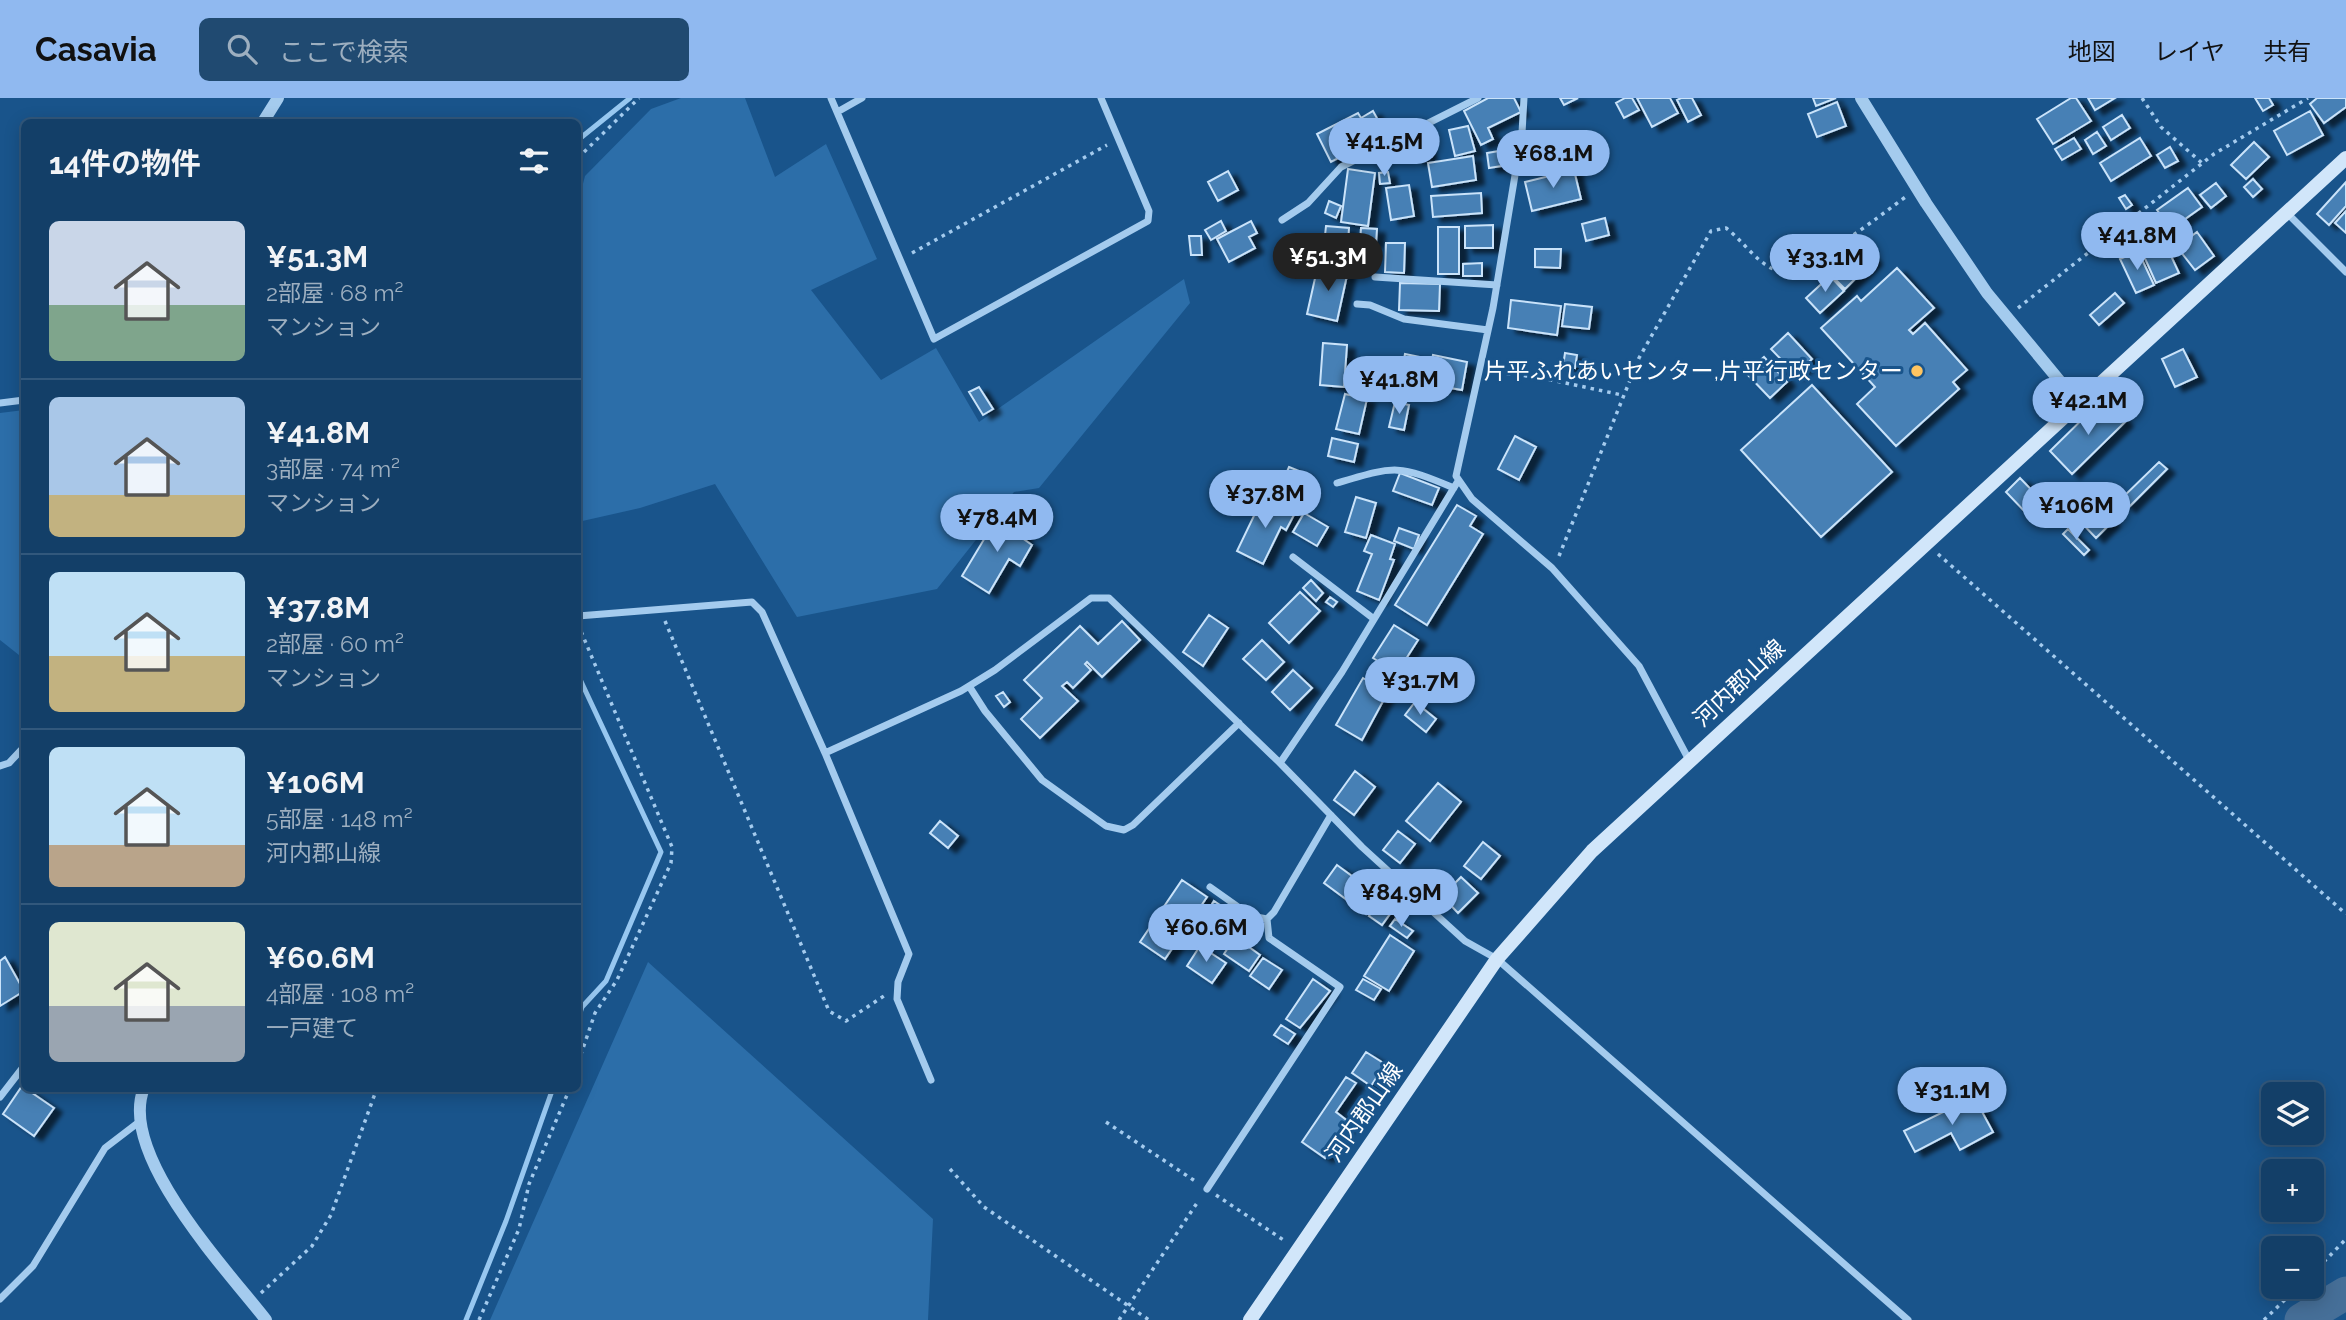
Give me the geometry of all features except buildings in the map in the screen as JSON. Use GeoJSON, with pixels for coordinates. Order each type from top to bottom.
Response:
{"type":"FeatureCollection","features":[{"type":"Feature","properties":{"kind":"main road","name":"河内郡山線"},"geometry":{"type":"LineString","coordinates":[[1250,1320],[1497,959],[1592,851],[2077,402],[2346,158]]}},
{"type":"Feature","properties":{"kind":"street"},"geometry":{"type":"LineString","coordinates":[[265,119],[278,98]]}},
{"type":"Feature","properties":{"kind":"street"},"geometry":{"type":"LineString","coordinates":[[831,98],[839,111],[934,339],[1148,221],[1149,211],[1101,98]]}},
{"type":"Feature","properties":{"kind":"street"},"geometry":{"type":"LineString","coordinates":[[839,111],[862,98]]}},
{"type":"Feature","properties":{"kind":"street"},"geometry":{"type":"LineString","coordinates":[[1282,220],[1308,203],[1341,167],[1478,98]]}},
{"type":"Feature","properties":{"kind":"street"},"geometry":{"type":"LineString","coordinates":[[1280,763],[1374,619],[1456,484],[1458,454],[1497,285],[1522,133],[1524,98]]}},
{"type":"Feature","properties":{"kind":"street"},"geometry":{"type":"LineString","coordinates":[[1861,98],[1917,189],[1987,293],[2077,402]]}},
{"type":"Feature","properties":{"kind":"street"},"geometry":{"type":"LineString","coordinates":[[2286,212],[2346,272]]}},
{"type":"Feature","properties":{"kind":"street"},"geometry":{"type":"LineString","coordinates":[[1375,278],[1497,285]]}},
{"type":"Feature","properties":{"kind":"street"},"geometry":{"type":"LineString","coordinates":[[1357,304],[1370,305],[1404,319],[1488,330]]}},
{"type":"Feature","properties":{"kind":"street"},"geometry":{"type":"LineString","coordinates":[[0,404],[21,400]]}},
{"type":"Feature","properties":{"kind":"street"},"geometry":{"type":"LineString","coordinates":[[1337,483],[1376,471],[1403,468],[1456,484],[1552,568],[1639,666],[1689,760]]}},
{"type":"Feature","properties":{"kind":"street"},"geometry":{"type":"LineString","coordinates":[[1293,557],[1374,619]]}},
{"type":"Feature","properties":{"kind":"street"},"geometry":{"type":"LineString","coordinates":[[825,753],[969,686],[1091,598],[1103,596],[1123,609],[1331,815],[1465,941],[1497,959],[1908,1320]]}},
{"type":"Feature","properties":{"kind":"street"},"geometry":{"type":"LineString","coordinates":[[581,617],[752,602],[758,606],[825,753],[909,954],[898,982],[897,999],[931,1080]]}},
{"type":"Feature","properties":{"kind":"street"},"geometry":{"type":"LineString","coordinates":[[969,686],[985,711],[1042,780],[1106,826],[1117,830],[1133,825],[1142,818],[1239,723]]}},
{"type":"Feature","properties":{"kind":"street"},"geometry":{"type":"LineString","coordinates":[[0,766],[9,763],[21,750]]}},
{"type":"Feature","properties":{"kind":"street"},"geometry":{"type":"LineString","coordinates":[[1266,919],[1274,912],[1331,815]]}},
{"type":"Feature","properties":{"kind":"street"},"geometry":{"type":"LineString","coordinates":[[1210,887],[1251,916],[1266,919]]}},
{"type":"Feature","properties":{"kind":"street"},"geometry":{"type":"LineString","coordinates":[[1207,1189],[1340,987],[1269,938],[1266,919]]}},
{"type":"Feature","properties":{"kind":"street"},"geometry":{"type":"LineString","coordinates":[[0,1097],[21,1070]]}},
{"type":"Feature","properties":{"kind":"street"},"geometry":{"type":"LineString","coordinates":[[143,1092],[139,1122],[141,1136],[155,1167],[183,1215],[266,1320]]}},
{"type":"Feature","properties":{"kind":"street"},"geometry":{"type":"LineString","coordinates":[[0,1299],[33,1266],[105,1148],[139,1122]]}},
{"type":"Feature","properties":{"kind":"path"},"geometry":{"type":"LineString","coordinates":[[581,155],[639,98]]}},
{"type":"Feature","properties":{"kind":"path"},"geometry":{"type":"LineString","coordinates":[[2142,98],[2161,127],[2202,163]]}},
{"type":"Feature","properties":{"kind":"path"},"geometry":{"type":"LineString","coordinates":[[2007,317],[2126,227],[2202,163],[2308,98]]}},
{"type":"Feature","properties":{"kind":"path"},"geometry":{"type":"LineString","coordinates":[[901,259],[1118,139]]}},
{"type":"Feature","properties":{"kind":"path"},"geometry":{"type":"LineString","coordinates":[[1552,568],[1561,553],[1639,358],[1711,232],[1726,228],[1771,268],[1791,271],[1812,262],[1917,189]]}},
{"type":"Feature","properties":{"kind":"path"},"geometry":{"type":"LineString","coordinates":[[1478,371],[1537,377],[1622,395]]}},
{"type":"Feature","properties":{"kind":"path"},"geometry":{"type":"LineString","coordinates":[[1927,540],[1935,551],[2346,914]]}},
{"type":"Feature","properties":{"kind":"path"},"geometry":{"type":"LineString","coordinates":[[660,609],[829,1011],[846,1021],[882,998],[898,982]]}},
{"type":"Feature","properties":{"kind":"path"},"geometry":{"type":"LineString","coordinates":[[581,631],[672,847],[671,863],[617,980],[595,1013],[581,1054]]}},
{"type":"Feature","properties":{"kind":"path"},"geometry":{"type":"LineString","coordinates":[[252,1301],[312,1246],[331,1215],[376,1092]]}},
{"type":"Feature","properties":{"kind":"path"},"geometry":{"type":"LineString","coordinates":[[479,1320],[519,1228],[529,1184],[568,1092]]}},
{"type":"Feature","properties":{"kind":"path"},"geometry":{"type":"LineString","coordinates":[[950,1169],[984,1207],[1149,1320]]}},
{"type":"Feature","properties":{"kind":"path"},"geometry":{"type":"LineString","coordinates":[[1119,1320],[1207,1189]]}},
{"type":"Feature","properties":{"kind":"path"},"geometry":{"type":"LineString","coordinates":[[2324,1262],[2346,1239]]}},
{"type":"Feature","properties":{"kind":"path"},"geometry":{"type":"LineString","coordinates":[[2264,1320],[2286,1299]]}},
{"type":"Feature","properties":{"kind":"shaded area"},"geometry":{"type":"Polygon","coordinates":[[[681,98],[745,98],[775,177],[826,144],[877,259],[811,290],[881,380],[936,348],[979,422],[1184,279],[1190,303],[1039,488],[1014,492],[937,589],[797,617],[715,484],[640,508],[581,521],[581,191],[585,176],[651,109],[681,98]]]}},
{"type":"Feature","properties":{"kind":"shaded area"},"geometry":{"type":"Polygon","coordinates":[[[21,410],[21,657],[0,640],[0,413],[21,410]]]}},
{"type":"Feature","properties":{"kind":"shaded area"},"geometry":{"type":"Polygon","coordinates":[[[648,962],[933,1219],[928,1320],[490,1320],[648,962]]]}},
{"type":"Feature","properties":{"kind":"waterway"},"geometry":{"type":"LineString","coordinates":[[581,138],[630,98]]}},
{"type":"Feature","properties":{"kind":"waterway"},"geometry":{"type":"LineString","coordinates":[[581,681],[661,852],[606,981],[581,1010]]}},
{"type":"Feature","properties":{"kind":"waterway"},"geometry":{"type":"LineString","coordinates":[[466,1320],[506,1221],[552,1092]]}},
{"type":"Feature","properties":{"kind":"waterway"},"geometry":{"type":"LineString","coordinates":[[2301,1320],[2346,1293]]}},
{"type":"Feature","properties":{"kind":"place","name":"片平ふれあいセンター,片平行政センター"},"geometry":{"type":"Point","coordinates":[1917,371]}}]}
